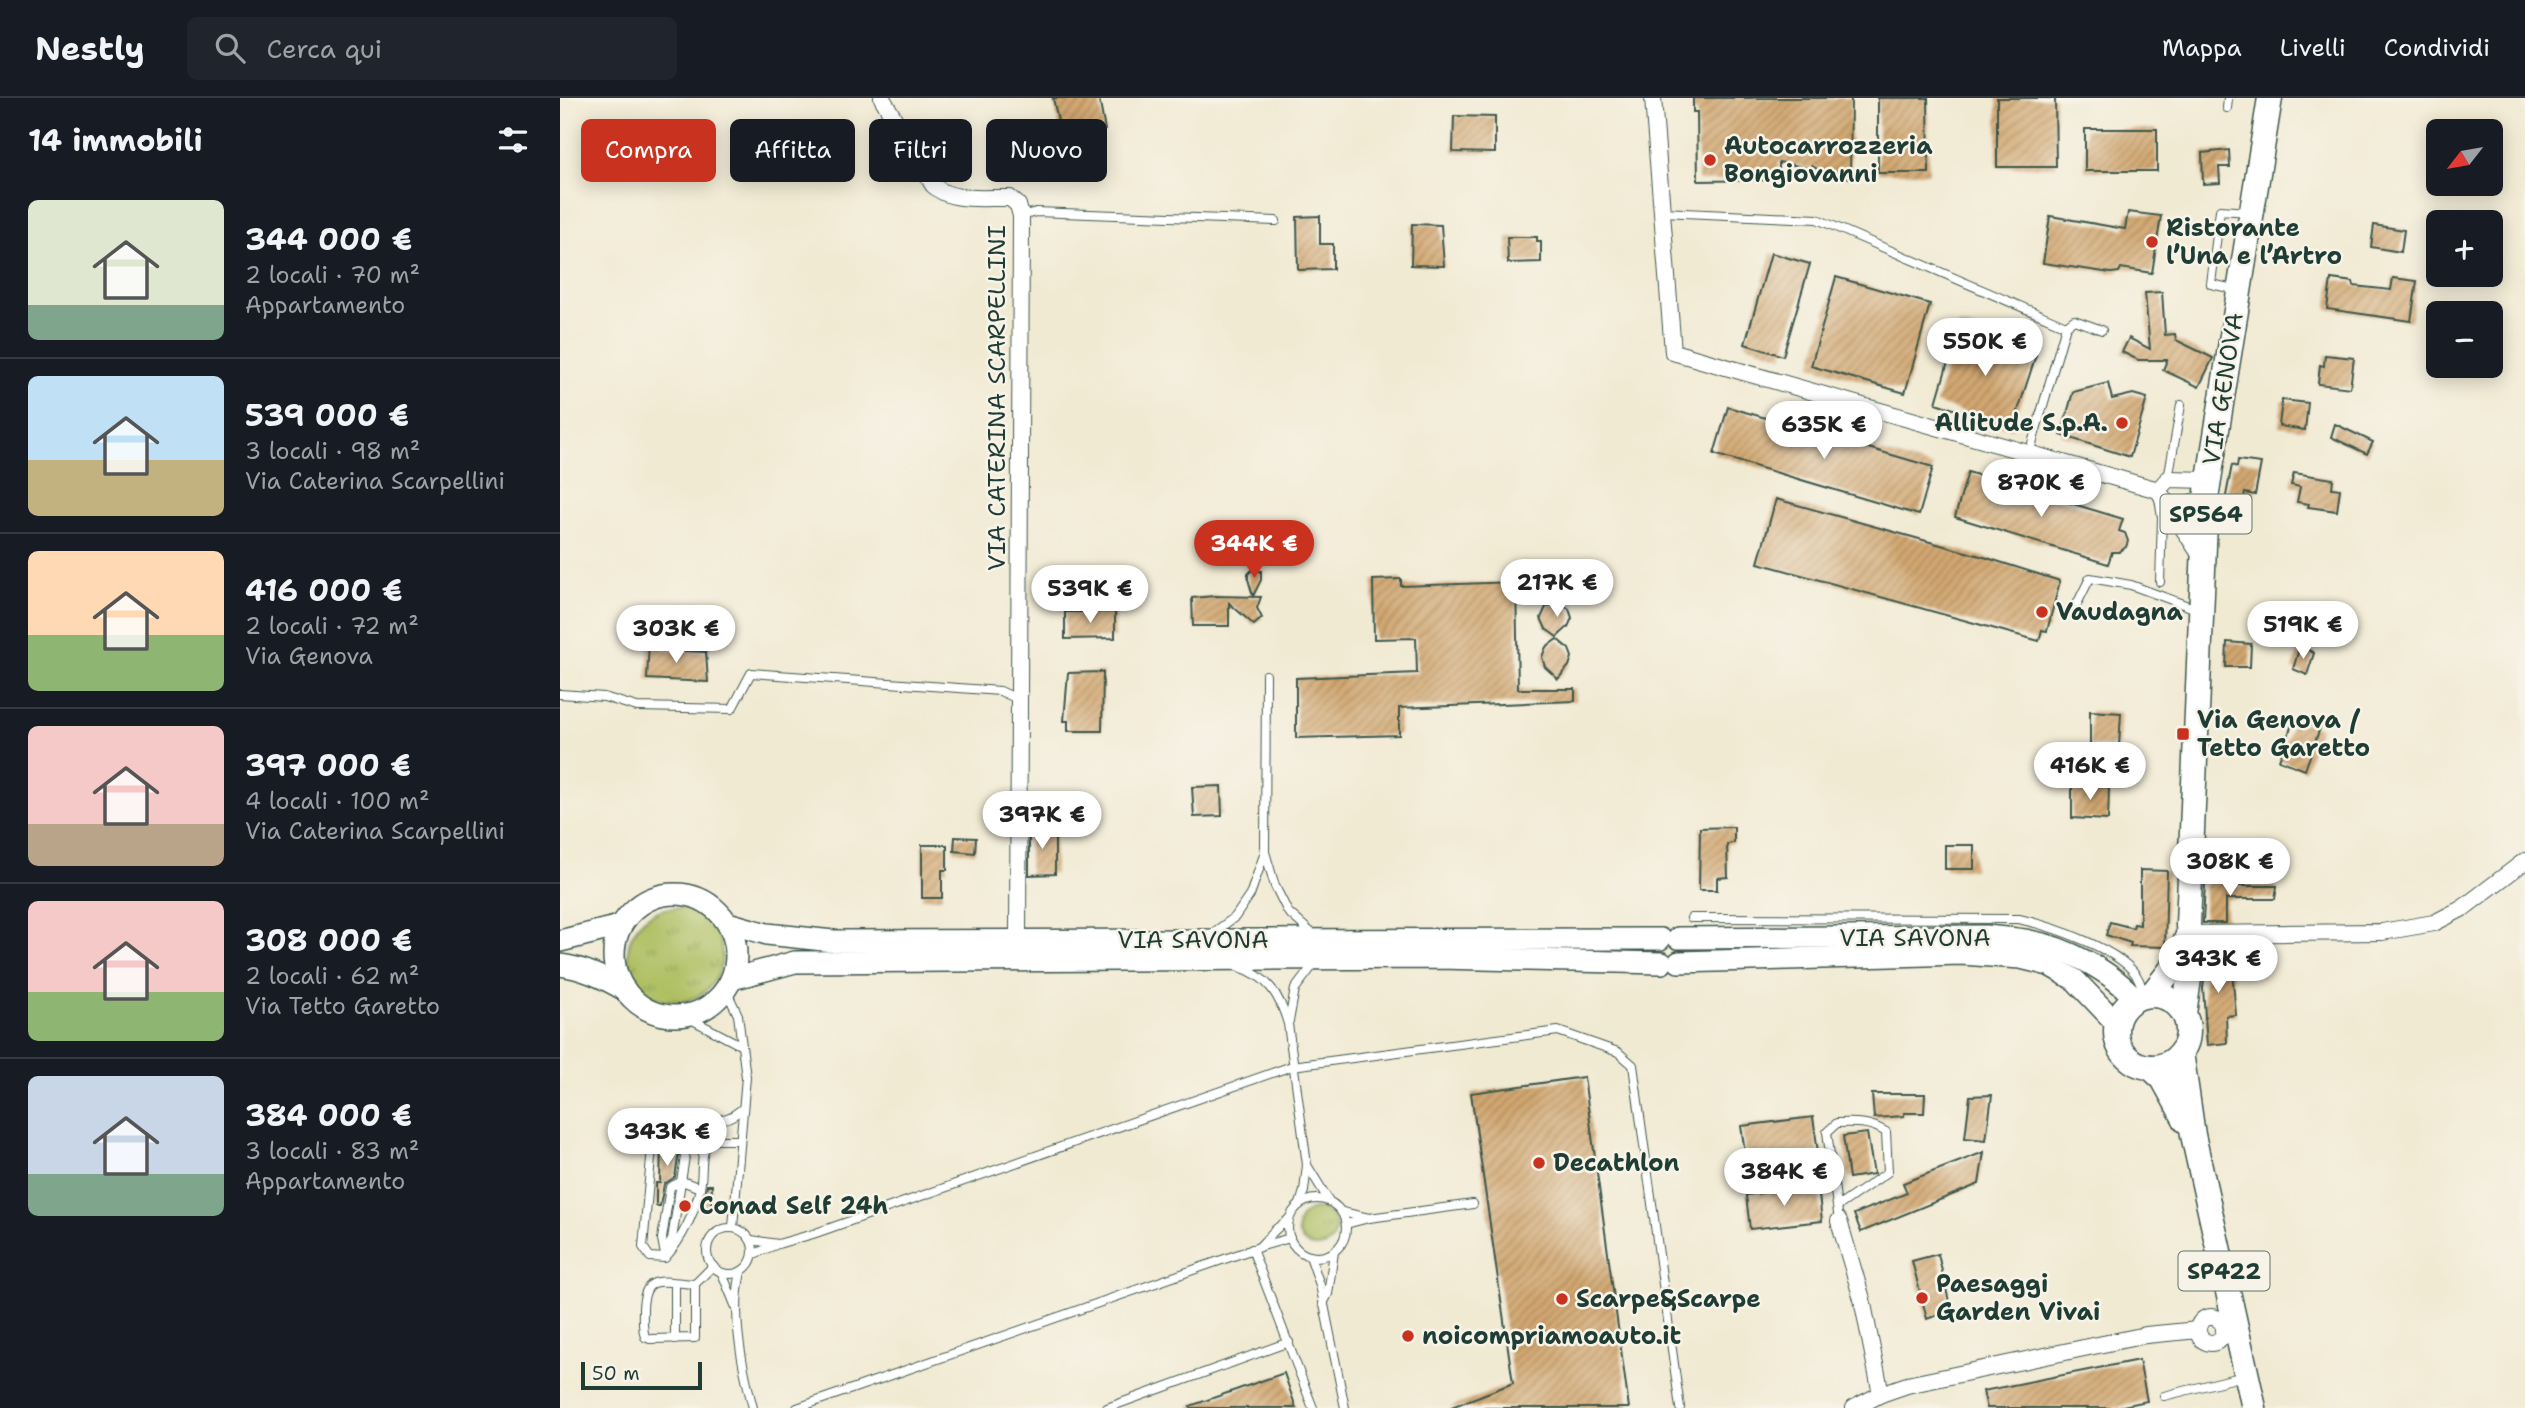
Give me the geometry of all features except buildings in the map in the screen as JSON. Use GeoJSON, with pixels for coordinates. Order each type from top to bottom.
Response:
{"type":"FeatureCollection","features":[{"type":"Feature","properties":{"kind":"main road","name":"VIA GENOVA"},"geometry":{"type":"LineString","coordinates":[[2184,1014],[2192,964],[2188,934],[2208,489],[2270,98]]}},
{"type":"Feature","properties":{"kind":"main road","name":"VIA GENOVA"},"geometry":{"type":"LineString","coordinates":[[2144,996],[2176,963],[2188,934]]}},
{"type":"Feature","properties":{"kind":"main road","name":"SP422"},"geometry":{"type":"LineString","coordinates":[[2144,996],[2171,1000],[2184,1014],[2188,1034],[2181,1052],[2193,1135],[2231,1328],[2247,1375],[2254,1408]]}},
{"type":"Feature","properties":{"kind":"main road"},"geometry":{"type":"LineString","coordinates":[[2117,1024],[2127,1005],[2144,996]]}},
{"type":"Feature","properties":{"kind":"main road","name":"SP422"},"geometry":{"type":"LineString","coordinates":[[2117,1024],[2121,1048],[2138,1064],[2150,1066],[2163,1080],[2193,1135]]}},
{"type":"Feature","properties":{"kind":"main road"},"geometry":{"type":"LineString","coordinates":[[2150,1066],[2162,1065],[2181,1052]]}},
{"type":"Feature","properties":{"kind":"street","name":"VIA CATERINA SCARPELLINI"},"geometry":{"type":"LineString","coordinates":[[882,98],[933,184],[941,192],[951,196],[1010,198],[1018,205],[1021,216],[1018,940]]}},
{"type":"Feature","properties":{"kind":"street"},"geometry":{"type":"LineString","coordinates":[[1653,98],[1674,352],[2029,454],[2163,484],[2208,489]]}},
{"type":"Feature","properties":{"kind":"street"},"geometry":{"type":"LineString","coordinates":[[2163,484],[2170,509],[2204,560]]}},
{"type":"Feature","properties":{"kind":"street"},"geometry":{"type":"LineString","coordinates":[[2170,509],[2208,489]]}},
{"type":"Feature","properties":{"kind":"street"},"geometry":{"type":"LineString","coordinates":[[2188,934],[2382,932],[2434,923],[2463,908],[2525,861]]}},
{"type":"Feature","properties":{"kind":"street","name":"SP422"},"geometry":{"type":"LineString","coordinates":[[620,926],[631,911],[646,900],[664,894],[682,893],[701,898],[716,909],[728,923]]}},
{"type":"Feature","properties":{"kind":"street"},"geometry":{"type":"LineString","coordinates":[[728,923],[737,951],[736,965],[729,985]]}},
{"type":"Feature","properties":{"kind":"street","name":"VIA SAVONA"},"geometry":{"type":"LineString","coordinates":[[728,923],[766,934],[833,941],[1018,940],[1205,950]]}},
{"type":"Feature","properties":{"kind":"street"},"geometry":{"type":"LineString","coordinates":[[560,941],[620,926]]}},
{"type":"Feature","properties":{"kind":"street"},"geometry":{"type":"LineString","coordinates":[[620,926],[614,959],[617,975],[625,990],[636,1003],[651,1012],[685,1016]]}},
{"type":"Feature","properties":{"kind":"street","name":"VIA SAVONA"},"geometry":{"type":"LineString","coordinates":[[729,985],[795,962],[1669,939],[1986,936],[2032,941],[2087,962],[2144,996]]}},
{"type":"Feature","properties":{"kind":"street","name":"VIA SAVONA"},"geometry":{"type":"LineString","coordinates":[[1320,949],[1453,958],[1670,962],[1961,954],[2021,958],[2049,965],[2075,980],[2117,1024]]}},
{"type":"Feature","properties":{"kind":"street"},"geometry":{"type":"LineString","coordinates":[[560,965],[596,975],[625,990]]}},
{"type":"Feature","properties":{"kind":"street","name":"SP422"},"geometry":{"type":"LineString","coordinates":[[685,1016],[708,1007],[729,985]]}},
{"type":"Feature","properties":{"kind":"street"},"geometry":{"type":"LineString","coordinates":[[1838,1214],[1862,1299],[1881,1394]]}},
{"type":"Feature","properties":{"kind":"street"},"geometry":{"type":"LineString","coordinates":[[1854,1408],[1907,1385],[2146,1335],[2198,1330],[2201,1321],[2210,1317],[2231,1328]]}},
{"type":"Feature","properties":{"kind":"lane"},"geometry":{"type":"LineString","coordinates":[[2227,108],[2228,98]]}},
{"type":"Feature","properties":{"kind":"lane"},"geometry":{"type":"LineString","coordinates":[[1021,216],[1035,212],[1276,221]]}},
{"type":"Feature","properties":{"kind":"lane"},"geometry":{"type":"LineString","coordinates":[[1662,212],[1817,219],[2066,326]]}},
{"type":"Feature","properties":{"kind":"lane"},"geometry":{"type":"LineString","coordinates":[[2029,454],[2066,326],[2074,320],[2102,330]]}},
{"type":"Feature","properties":{"kind":"lane"},"geometry":{"type":"LineString","coordinates":[[2160,582],[2163,484],[2180,405]]}},
{"type":"Feature","properties":{"kind":"lane"},"geometry":{"type":"LineString","coordinates":[[2074,608],[2090,578],[2131,585],[2202,611]]}},
{"type":"Feature","properties":{"kind":"lane"},"geometry":{"type":"LineString","coordinates":[[560,694],[604,696],[637,707],[732,709],[751,673],[1000,691],[1020,700]]}},
{"type":"Feature","properties":{"kind":"lane"},"geometry":{"type":"LineString","coordinates":[[1266,675],[1265,852],[1275,886],[1289,912],[1320,949],[1295,989],[1288,1024]]}},
{"type":"Feature","properties":{"kind":"lane"},"geometry":{"type":"LineString","coordinates":[[1256,1248],[1289,1219],[1300,1204],[1304,1191],[1307,1165],[1288,1024],[1283,1006],[1274,990],[1257,973],[1205,950],[1235,917],[1250,895],[1265,852]]}},
{"type":"Feature","properties":{"kind":"lane"},"geometry":{"type":"LineString","coordinates":[[1691,918],[2019,919],[2046,925],[2094,944],[2131,968],[2139,979],[2144,996]]}},
{"type":"Feature","properties":{"kind":"lane"},"geometry":{"type":"LineString","coordinates":[[729,985],[738,1015],[746,1077],[733,1227]]}},
{"type":"Feature","properties":{"kind":"lane"},"geometry":{"type":"LineString","coordinates":[[685,1016],[740,1045]]}},
{"type":"Feature","properties":{"kind":"lane"},"geometry":{"type":"LineString","coordinates":[[754,1254],[1292,1066],[1559,1031],[1618,1052],[1633,1065],[1680,1408]]}},
{"type":"Feature","properties":{"kind":"lane"},"geometry":{"type":"LineString","coordinates":[[665,1258],[650,1257],[643,1247],[653,1136],[658,1125],[669,1118],[726,1118],[743,1108]]}},
{"type":"Feature","properties":{"kind":"lane"},"geometry":{"type":"LineString","coordinates":[[1860,1122],[1875,1125],[1886,1132],[1888,1172],[1838,1214],[1827,1132],[1837,1123],[1860,1122]]}},
{"type":"Feature","properties":{"kind":"lane"},"geometry":{"type":"LineString","coordinates":[[665,1258],[672,1239],[687,1144],[692,1139],[740,1140]]}},
{"type":"Feature","properties":{"kind":"lane"},"geometry":{"type":"LineString","coordinates":[[665,1258],[680,1240],[700,1188],[705,1146],[711,1140]]}},
{"type":"Feature","properties":{"kind":"lane"},"geometry":{"type":"LineString","coordinates":[[1307,1165],[1329,1201],[1342,1212],[1368,1218]]}},
{"type":"Feature","properties":{"kind":"lane"},"geometry":{"type":"LineString","coordinates":[[682,1181],[700,1188]]}},
{"type":"Feature","properties":{"kind":"lane"},"geometry":{"type":"LineString","coordinates":[[1300,1204],[1311,1199],[1329,1201]]}},
{"type":"Feature","properties":{"kind":"lane"},"geometry":{"type":"LineString","coordinates":[[1346,1224],[1368,1218],[1473,1204]]}},
{"type":"Feature","properties":{"kind":"lane"},"geometry":{"type":"LineString","coordinates":[[1289,1219],[1290,1238],[1301,1252],[1310,1256],[1326,1256],[1334,1252],[1344,1240],[1346,1224],[1342,1212]]}},
{"type":"Feature","properties":{"kind":"lane"},"geometry":{"type":"LineString","coordinates":[[738,1315],[722,1273],[708,1259],[708,1243],[718,1231],[733,1227],[747,1234],[754,1254],[751,1262],[741,1272],[738,1287],[744,1370],[753,1408]]}},
{"type":"Feature","properties":{"kind":"lane"},"geometry":{"type":"LineString","coordinates":[[797,1408],[1290,1238]]}},
{"type":"Feature","properties":{"kind":"lane"},"geometry":{"type":"LineString","coordinates":[[751,1240],[778,1244]]}},
{"type":"Feature","properties":{"kind":"lane"},"geometry":{"type":"LineString","coordinates":[[1256,1248],[1313,1408]]}},
{"type":"Feature","properties":{"kind":"lane"},"geometry":{"type":"LineString","coordinates":[[1323,1304],[1330,1285],[1334,1252]]}},
{"type":"Feature","properties":{"kind":"lane"},"geometry":{"type":"LineString","coordinates":[[1310,1256],[1320,1285],[1345,1408]]}},
{"type":"Feature","properties":{"kind":"lane"},"geometry":{"type":"LineString","coordinates":[[695,1284],[653,1283],[646,1287],[643,1298],[645,1337],[693,1339],[697,1336],[695,1284],[713,1266]]}},
{"type":"Feature","properties":{"kind":"lane"},"geometry":{"type":"LineString","coordinates":[[722,1273],[741,1272]]}},
{"type":"Feature","properties":{"kind":"lane"},"geometry":{"type":"LineString","coordinates":[[675,1283],[676,1339]]}},
{"type":"Feature","properties":{"kind":"lane"},"geometry":{"type":"LineString","coordinates":[[1107,1408],[1289,1342]]}},
{"type":"Feature","properties":{"kind":"lane"},"geometry":{"type":"LineString","coordinates":[[2164,1396],[2247,1375]]}},
{"type":"Feature","properties":{"kind":"green space"},"geometry":{"type":"Polygon","coordinates":[[[675,908],[693,912],[708,922],[718,937],[722,955],[718,973],[708,988],[693,998],[675,1002],[657,998],[642,988],[632,973],[628,955],[632,937],[642,922],[657,912],[675,908]]]}},
{"type":"Feature","properties":{"kind":"green space"},"geometry":{"type":"Polygon","coordinates":[[[1317,1209],[1330,1215],[1336,1228],[1330,1241],[1317,1247],[1304,1241],[1298,1228],[1304,1215],[1317,1209]]]}},
{"type":"Feature","properties":{"kind":"place","name":"Autocarrozzeria Bongiovanni"},"geometry":{"type":"Point","coordinates":[1710,160]}},
{"type":"Feature","properties":{"kind":"place","name":"Ristorante l’Una e l’Artro"},"geometry":{"type":"Point","coordinates":[2152,242]}},
{"type":"Feature","properties":{"kind":"place","name":"Allitude S.p.A."},"geometry":{"type":"Point","coordinates":[2122,423]}},
{"type":"Feature","properties":{"kind":"place","name":"Vaudagna"},"geometry":{"type":"Point","coordinates":[2042,612]}},
{"type":"Feature","properties":{"kind":"place","name":"Via Genova / Tetto Garetto"},"geometry":{"type":"Point","coordinates":[2183,734]}},
{"type":"Feature","properties":{"kind":"place","name":"Decathlon"},"geometry":{"type":"Point","coordinates":[1539,1163]}},
{"type":"Feature","properties":{"kind":"place","name":"Conad Self 24h"},"geometry":{"type":"Point","coordinates":[685,1206]}},
{"type":"Feature","properties":{"kind":"place","name":"Paesaggi Garden Vivai"},"geometry":{"type":"Point","coordinates":[1922,1298]}},
{"type":"Feature","properties":{"kind":"place","name":"Scarpe&Scarpe"},"geometry":{"type":"Point","coordinates":[1562,1299]}},
{"type":"Feature","properties":{"kind":"place","name":"noicompriamoauto.it"},"geometry":{"type":"Point","coordinates":[1408,1336]}}]}
